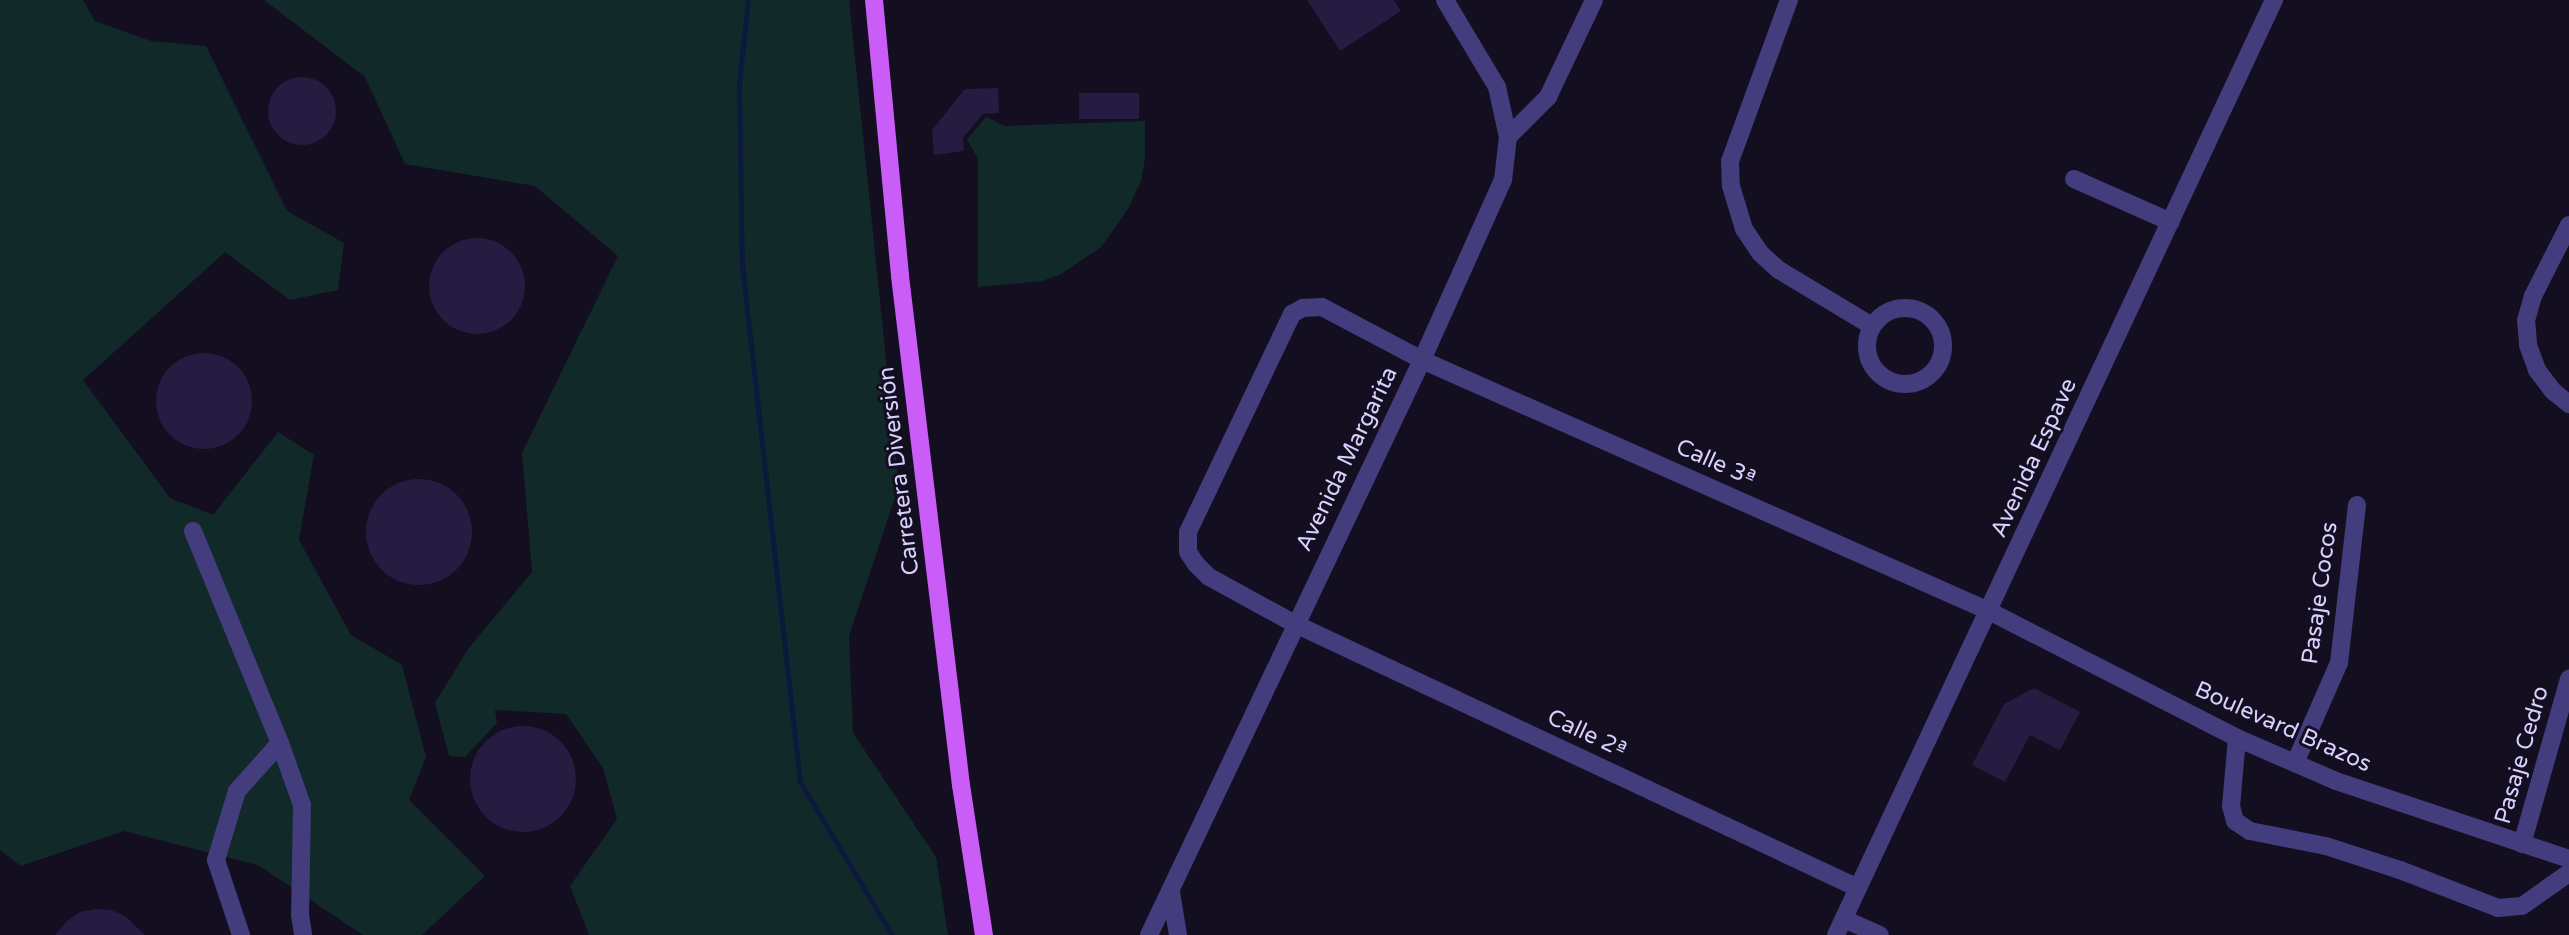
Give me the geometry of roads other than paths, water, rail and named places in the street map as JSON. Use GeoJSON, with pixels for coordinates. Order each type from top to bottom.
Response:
{"type":"FeatureCollection","features":[{"type":"Feature","properties":{"kind":"main road","name":"Carretera Diversión"},"geometry":{"type":"LineString","coordinates":[[874,0],[900,276],[963,798],[984,935]]}},
{"type":"Feature","properties":{"kind":"street","name":"Avenida Margarita"},"geometry":{"type":"LineString","coordinates":[[1149,935],[1422,359],[1503,180],[1508,137],[1497,87],[1445,0]]}},
{"type":"Feature","properties":{"kind":"street"},"geometry":{"type":"LineString","coordinates":[[1508,137],[1548,97],[1594,0]]}},
{"type":"Feature","properties":{"kind":"street"},"geometry":{"type":"LineString","coordinates":[[1789,0],[1730,161],[1731,186],[1737,211],[1744,229],[1760,253],[1779,270],[1872,326]]}},
{"type":"Feature","properties":{"kind":"street","name":"Avenida Espave"},"geometry":{"type":"LineString","coordinates":[[1840,927],[2274,0]]}},
{"type":"Feature","properties":{"kind":"street"},"geometry":{"type":"LineString","coordinates":[[2074,179],[2171,222]]}},
{"type":"Feature","properties":{"kind":"street"},"geometry":{"type":"LineString","coordinates":[[2569,225],[2533,296],[2526,320],[2528,345],[2537,370],[2553,391],[2569,404]]}},
{"type":"Feature","properties":{"kind":"street","name":"Calle 3ª"},"geometry":{"type":"LineString","coordinates":[[1295,624],[1209,577],[1188,552],[1188,532],[1292,314],[1303,308],[1322,307],[1422,359],[1989,611]]}},
{"type":"Feature","properties":{"kind":"street"},"geometry":{"type":"LineString","coordinates":[[1892,310],[1918,310],[1938,326],[1943,351],[1939,364],[1920,382],[1909,385],[1885,379],[1876,372],[1867,350],[1872,326],[1892,310]]}},
{"type":"Feature","properties":{"kind":"street","name":"Pasaje Cocos"},"geometry":{"type":"LineString","coordinates":[[2295,763],[2339,663],[2357,505]]}},
{"type":"Feature","properties":{"kind":"street"},"geometry":{"type":"LineString","coordinates":[[192,531],[280,743],[302,805],[300,915],[303,935]]}},
{"type":"Feature","properties":{"kind":"street","name":"Boulevard Brazos"},"geometry":{"type":"LineString","coordinates":[[1989,611],[2237,738],[2336,781],[2569,859]]}},
{"type":"Feature","properties":{"kind":"street","name":"Calle 2ª"},"geometry":{"type":"LineString","coordinates":[[1295,624],[1858,888]]}},
{"type":"Feature","properties":{"kind":"street","name":"Pasaje Cedro"},"geometry":{"type":"LineString","coordinates":[[2522,844],[2569,679]]}},
{"type":"Feature","properties":{"kind":"street"},"geometry":{"type":"LineString","coordinates":[[2237,738],[2231,806],[2235,821],[2250,831],[2326,846],[2400,870],[2498,908],[2522,906],[2569,873]]}},
{"type":"Feature","properties":{"kind":"street"},"geometry":{"type":"LineString","coordinates":[[241,935],[216,860],[237,791],[280,743]]}},
{"type":"Feature","properties":{"kind":"street"},"geometry":{"type":"LineString","coordinates":[[1171,892],[1178,935]]}},
{"type":"Feature","properties":{"kind":"street"},"geometry":{"type":"LineString","coordinates":[[1840,927],[1880,935]]}},
{"type":"Feature","properties":{"kind":"waterway"},"geometry":{"type":"LineString","coordinates":[[748,0],[739,83],[742,265],[800,782],[892,935]]}}]}
